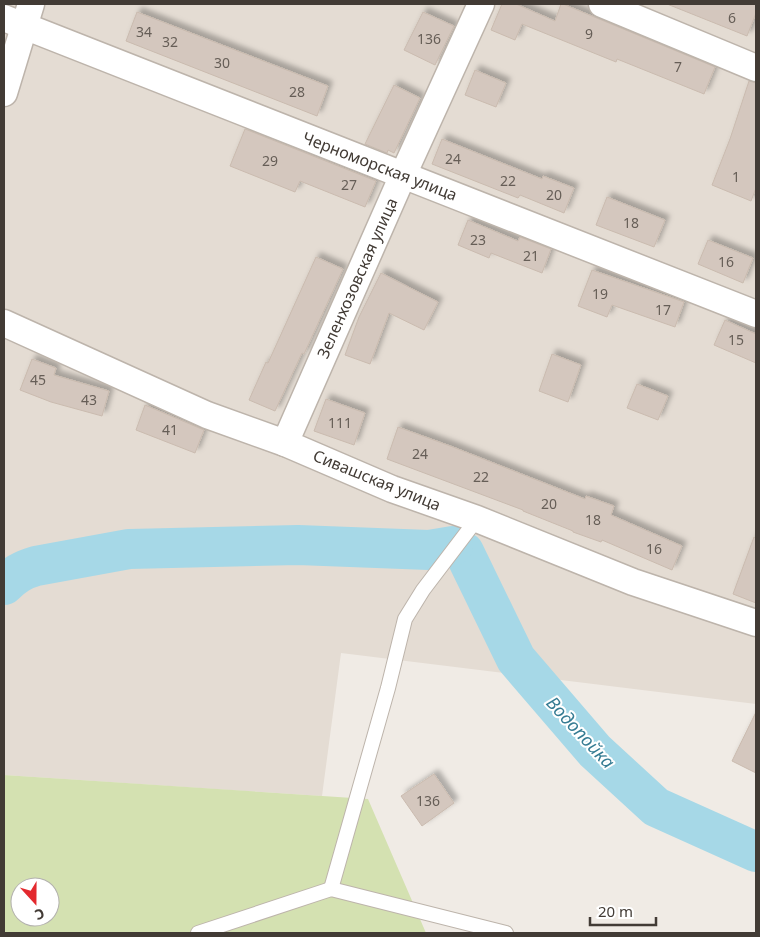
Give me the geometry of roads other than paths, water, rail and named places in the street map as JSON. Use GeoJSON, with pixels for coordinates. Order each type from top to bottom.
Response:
{"type":"FeatureCollection","features":[{"type":"Feature","properties":{"kind":"street","name":"Зеленхозовская улица"},"geometry":{"type":"LineString","coordinates":[[285,443],[403,175],[481,4]]}},
{"type":"Feature","properties":{"kind":"street"},"geometry":{"type":"LineString","coordinates":[[602,4],[756,68]]}},
{"type":"Feature","properties":{"kind":"street","name":"Черноморская улица"},"geometry":{"type":"LineString","coordinates":[[20,16],[403,175],[756,314]]}},
{"type":"Feature","properties":{"kind":"street"},"geometry":{"type":"LineString","coordinates":[[4,94],[20,16]]}},
{"type":"Feature","properties":{"kind":"street","name":"Сивашская улица"},"geometry":{"type":"LineString","coordinates":[[4,323],[207,415],[285,443],[392,489],[477,519],[633,582],[756,623]]}},
{"type":"Feature","properties":{"kind":"lane"},"geometry":{"type":"LineString","coordinates":[[331,889],[405,620],[423,590],[477,519]]}},
{"type":"Feature","properties":{"kind":"lane"},"geometry":{"type":"LineString","coordinates":[[198,933],[331,889],[506,933]]}},
{"type":"Feature","properties":{"kind":"waterway"},"geometry":{"type":"LineString","coordinates":[[4,585],[18,573],[36,566],[129,549],[298,545],[429,550],[453,546]]}},
{"type":"Feature","properties":{"kind":"waterway","name":"Водопойка"},"geometry":{"type":"LineString","coordinates":[[464,552],[516,659],[595,751],[656,807],[756,852]]}}]}
